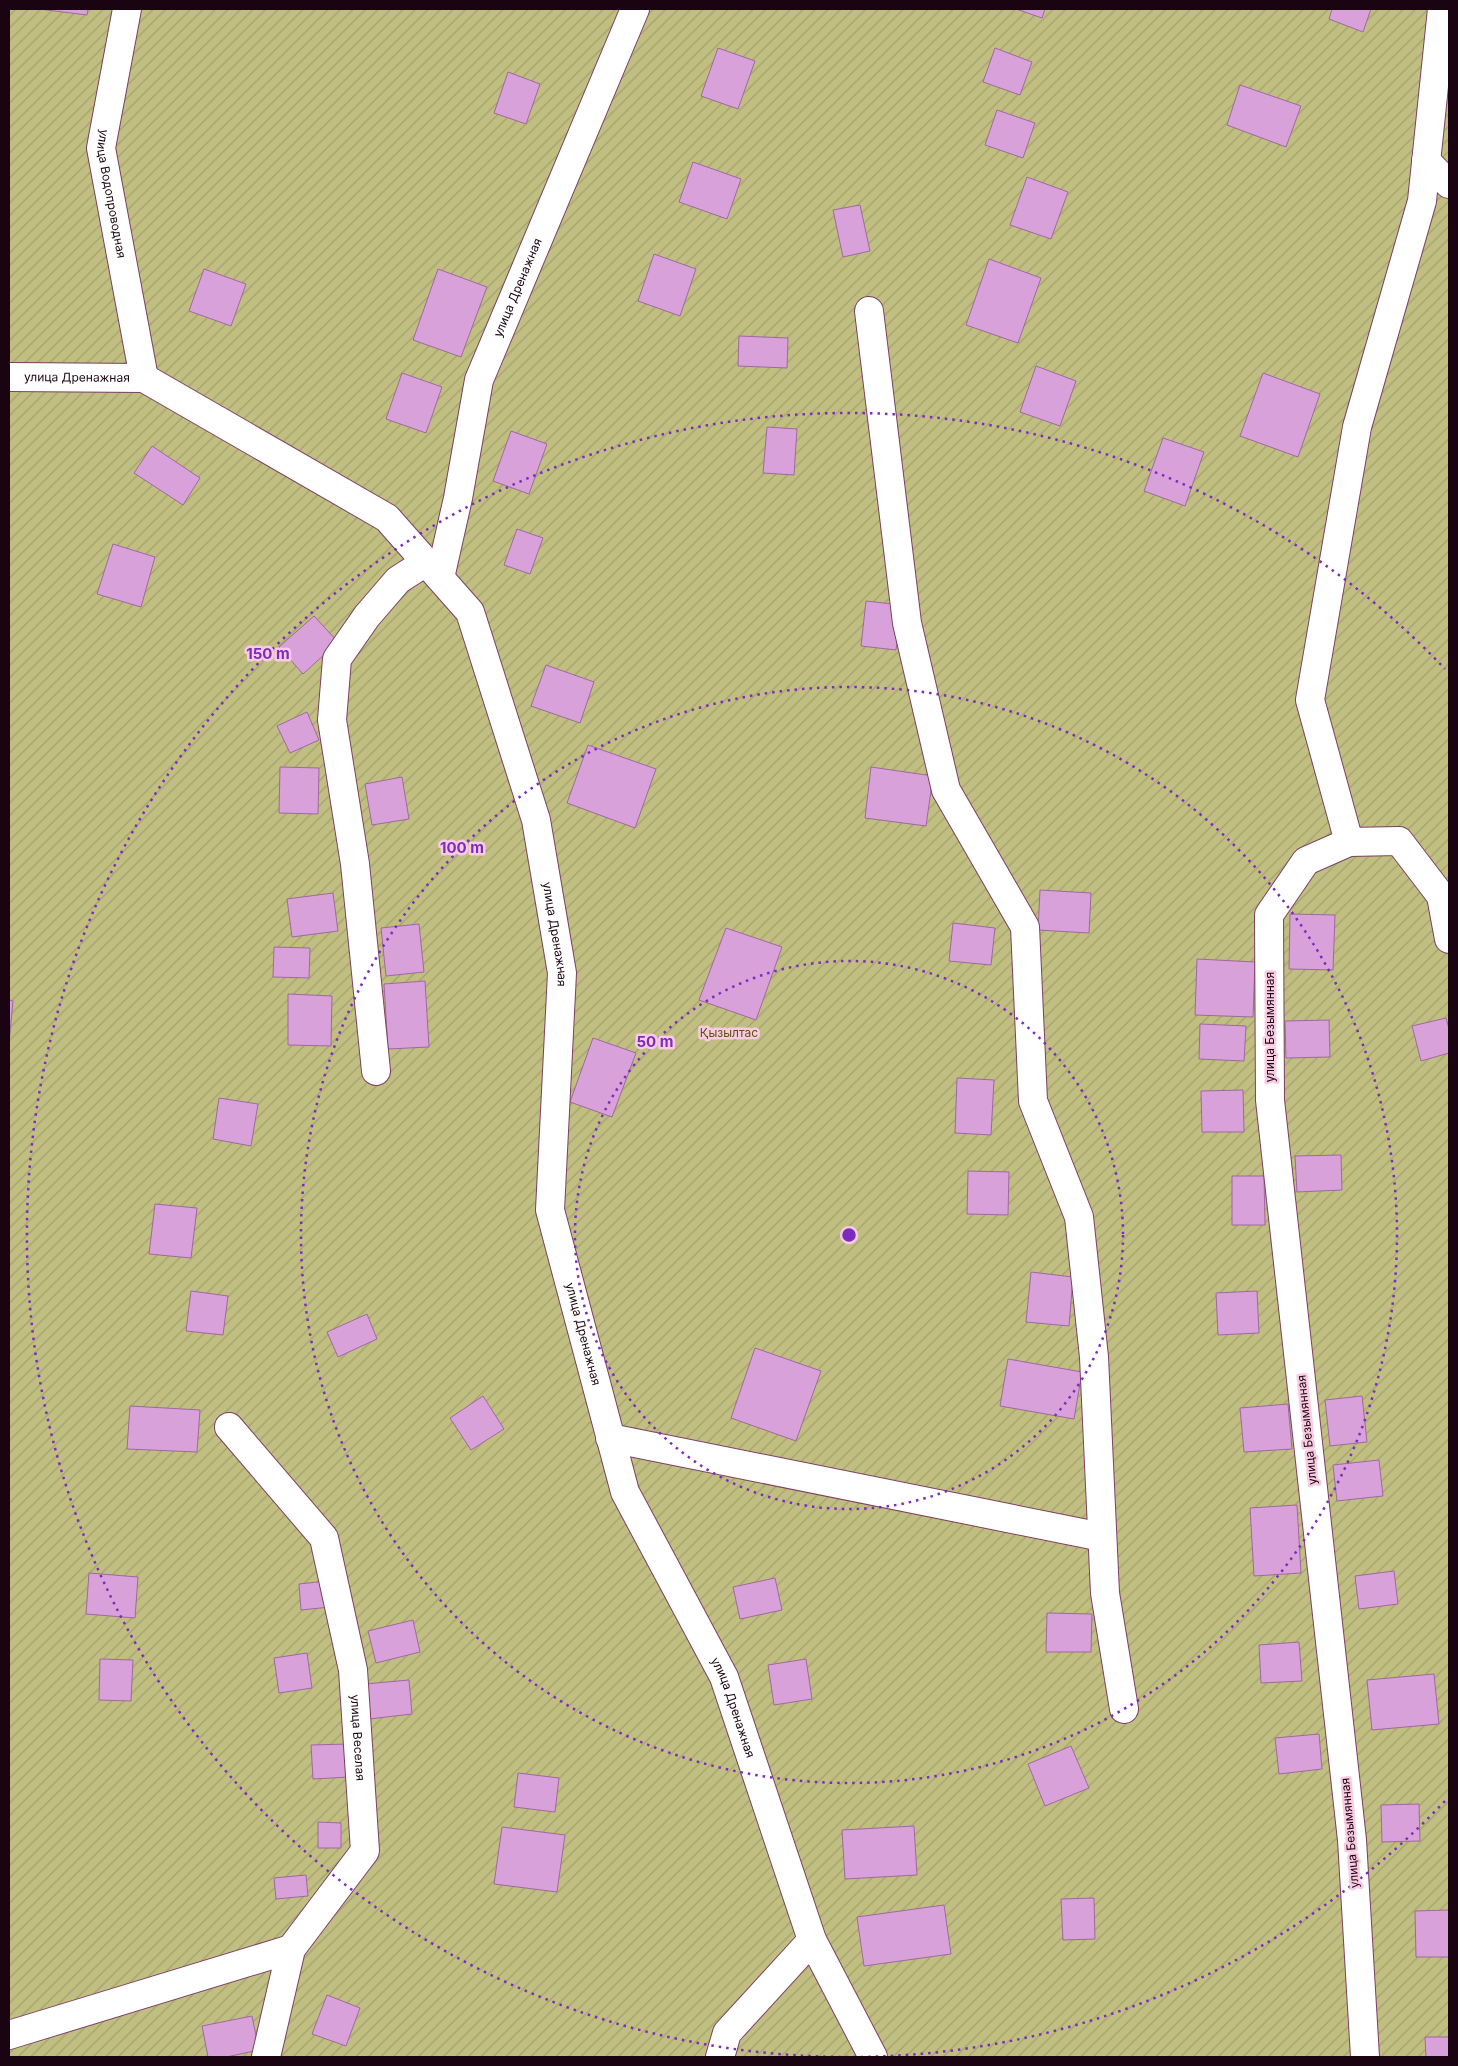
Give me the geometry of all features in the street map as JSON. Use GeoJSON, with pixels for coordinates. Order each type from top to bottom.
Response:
{"type":"FeatureCollection","features":[{"type":"Feature","properties":{"kind":"street","name":"улица Водопроводная"},"geometry":{"type":"LineString","coordinates":[[127,9],[101,148],[144,378]]}},
{"type":"Feature","properties":{"kind":"street","name":"улица Дренажная"},"geometry":{"type":"LineString","coordinates":[[433,570],[458,498],[479,380],[635,9]]}},
{"type":"Feature","properties":{"kind":"street"},"geometry":{"type":"LineString","coordinates":[[1442,9],[1422,201],[1357,427],[1310,700],[1349,842],[1399,841],[1441,896],[1449,939]]}},
{"type":"Feature","properties":{"kind":"street"},"geometry":{"type":"LineString","coordinates":[[1426,161],[1449,184]]}},
{"type":"Feature","properties":{"kind":"street"},"geometry":{"type":"LineString","coordinates":[[869,311],[907,623],[946,790],[1025,926],[1033,1101],[1078,1217],[1094,1357],[1105,1592],[1124,1709]]}},
{"type":"Feature","properties":{"kind":"street","name":"улица Дренажная"},"geometry":{"type":"LineString","coordinates":[[9,377],[144,378],[387,518],[470,612],[536,820],[562,973],[550,1210],[625,1492],[724,1677],[812,1940],[873,2057]]}},
{"type":"Feature","properties":{"kind":"street"},"geometry":{"type":"LineString","coordinates":[[376,1071],[354,864],[332,720],[336,659],[367,616],[398,580],[433,570]]}},
{"type":"Feature","properties":{"kind":"street","name":"улица Безымянная"},"geometry":{"type":"LineString","coordinates":[[1349,842],[1306,861],[1269,915],[1270,1100],[1352,1840],[1365,2057]]}},
{"type":"Feature","properties":{"kind":"street","name":"улица Веселая"},"geometry":{"type":"LineString","coordinates":[[229,1427],[324,1538],[353,1670],[365,1851],[291,1949],[266,2057]]}},
{"type":"Feature","properties":{"kind":"street"},"geometry":{"type":"LineString","coordinates":[[610,1438],[1102,1536]]}},
{"type":"Feature","properties":{"kind":"street"},"geometry":{"type":"LineString","coordinates":[[720,2057],[727,2033],[812,1940]]}},
{"type":"Feature","properties":{"kind":"street"},"geometry":{"type":"LineString","coordinates":[[9,2035],[291,1949]]}},
{"type":"Feature","properties":{"kind":"green space","name":"Қызылтас"},"geometry":{"type":"Polygon","coordinates":[[[9,9],[1449,9],[1449,2057],[9,2057],[9,9]]]}},
{"type":"Feature","properties":{"kind":"building"},"geometry":{"type":"Polygon","coordinates":[[[39,9],[88,9],[87,15],[39,9]]]}},
{"type":"Feature","properties":{"kind":"building"},"geometry":{"type":"Polygon","coordinates":[[[1016,9],[1045,9],[1042,18],[1016,9]]]}},
{"type":"Feature","properties":{"kind":"building"},"geometry":{"type":"Polygon","coordinates":[[[1332,9],[1371,9],[1363,32],[1329,19],[1332,9]]]}},
{"type":"Feature","properties":{"kind":"building"},"geometry":{"type":"Polygon","coordinates":[[[718,48],[755,61],[738,109],[701,96],[718,48]]]}},
{"type":"Feature","properties":{"kind":"building"},"geometry":{"type":"Polygon","coordinates":[[[995,48],[1032,62],[1020,95],[983,82],[995,48]]]}},
{"type":"Feature","properties":{"kind":"building"},"geometry":{"type":"Polygon","coordinates":[[[508,72],[540,84],[526,124],[494,113],[508,72]]]}},
{"type":"Feature","properties":{"kind":"building"},"geometry":{"type":"Polygon","coordinates":[[[1240,85],[1301,106],[1286,147],[1227,125],[1240,85]]]}},
{"type":"Feature","properties":{"kind":"building"},"geometry":{"type":"Polygon","coordinates":[[[997,110],[1035,123],[1023,158],[985,145],[997,110]]]}},
{"type":"Feature","properties":{"kind":"building"},"geometry":{"type":"Polygon","coordinates":[[[693,162],[741,179],[727,219],[679,202],[693,162]]]}},
{"type":"Feature","properties":{"kind":"building"},"geometry":{"type":"Polygon","coordinates":[[[1027,177],[1068,192],[1051,239],[1010,225],[1027,177]]]}},
{"type":"Feature","properties":{"kind":"building"},"geometry":{"type":"Polygon","coordinates":[[[860,205],[870,251],[843,257],[833,210],[860,205]]]}},
{"type":"Feature","properties":{"kind":"building"},"geometry":{"type":"Polygon","coordinates":[[[654,254],[696,269],[680,316],[638,301],[654,254]]]}},
{"type":"Feature","properties":{"kind":"building"},"geometry":{"type":"Polygon","coordinates":[[[989,259],[1041,278],[1018,343],[966,325],[989,259]]]}},
{"type":"Feature","properties":{"kind":"building"},"geometry":{"type":"Polygon","coordinates":[[[204,269],[246,284],[231,326],[189,311],[204,269]]]}},
{"type":"Feature","properties":{"kind":"building"},"geometry":{"type":"Polygon","coordinates":[[[438,269],[487,287],[461,357],[413,340],[438,269]]]}},
{"type":"Feature","properties":{"kind":"building"},"geometry":{"type":"Polygon","coordinates":[[[739,336],[788,338],[787,368],[738,366],[739,336]]]}},
{"type":"Feature","properties":{"kind":"building"},"geometry":{"type":"Polygon","coordinates":[[[1036,366],[1076,381],[1060,426],[1020,412],[1036,366]]]}},
{"type":"Feature","properties":{"kind":"building"},"geometry":{"type":"Polygon","coordinates":[[[402,373],[442,387],[426,433],[386,419],[402,373]]]}},
{"type":"Feature","properties":{"kind":"building"},"geometry":{"type":"Polygon","coordinates":[[[1263,373],[1320,394],[1298,457],[1240,436],[1263,373]]]}},
{"type":"Feature","properties":{"kind":"building"},"geometry":{"type":"Polygon","coordinates":[[[767,427],[797,429],[794,475],[763,473],[767,427]]]}},
{"type":"Feature","properties":{"kind":"building"},"geometry":{"type":"Polygon","coordinates":[[[511,431],[547,444],[529,494],[493,481],[511,431]]]}},
{"type":"Feature","properties":{"kind":"building"},"geometry":{"type":"Polygon","coordinates":[[[1163,438],[1204,452],[1185,506],[1144,491],[1163,438]]]}},
{"type":"Feature","properties":{"kind":"building"},"geometry":{"type":"Polygon","coordinates":[[[152,446],[200,478],[183,505],[134,473],[152,446]]]}},
{"type":"Feature","properties":{"kind":"building"},"geometry":{"type":"Polygon","coordinates":[[[517,529],[543,538],[530,574],[504,565],[517,529]]]}},
{"type":"Feature","properties":{"kind":"building"},"geometry":{"type":"Polygon","coordinates":[[[113,544],[155,557],[141,607],[97,594],[113,544]]]}},
{"type":"Feature","properties":{"kind":"building"},"geometry":{"type":"Polygon","coordinates":[[[866,601],[901,605],[896,650],[861,646],[866,601]]]}},
{"type":"Feature","properties":{"kind":"building"},"geometry":{"type":"Polygon","coordinates":[[[314,616],[338,642],[303,674],[279,647],[314,616]]]}},
{"type":"Feature","properties":{"kind":"building"},"geometry":{"type":"Polygon","coordinates":[[[546,665],[594,682],[580,723],[531,706],[546,665]]]}},
{"type":"Feature","properties":{"kind":"building"},"geometry":{"type":"Polygon","coordinates":[[[307,712],[319,740],[290,753],[277,726],[307,712]]]}},
{"type":"Feature","properties":{"kind":"building"},"geometry":{"type":"Polygon","coordinates":[[[588,745],[656,769],[635,828],[567,803],[588,745]]]}},
{"type":"Feature","properties":{"kind":"building"},"geometry":{"type":"Polygon","coordinates":[[[280,767],[319,768],[318,814],[279,813],[280,767]]]}},
{"type":"Feature","properties":{"kind":"building"},"geometry":{"type":"Polygon","coordinates":[[[871,767],[933,776],[926,826],[865,818],[871,767]]]}},
{"type":"Feature","properties":{"kind":"building"},"geometry":{"type":"Polygon","coordinates":[[[402,777],[409,819],[372,825],[365,784],[402,777]]]}},
{"type":"Feature","properties":{"kind":"building"},"geometry":{"type":"Polygon","coordinates":[[[1040,890],[1091,893],[1089,933],[1038,930],[1040,890]]]}},
{"type":"Feature","properties":{"kind":"building"},"geometry":{"type":"Polygon","coordinates":[[[333,893],[338,931],[292,937],[287,899],[333,893]]]}},
{"type":"Feature","properties":{"kind":"building"},"geometry":{"type":"Polygon","coordinates":[[[1290,914],[1335,915],[1333,970],[1289,969],[1290,914]]]}},
{"type":"Feature","properties":{"kind":"building"},"geometry":{"type":"Polygon","coordinates":[[[953,923],[995,928],[991,965],[949,961],[953,923]]]}},
{"type":"Feature","properties":{"kind":"building"},"geometry":{"type":"Polygon","coordinates":[[[419,924],[424,972],[386,976],[381,928],[419,924]]]}},
{"type":"Feature","properties":{"kind":"building"},"geometry":{"type":"Polygon","coordinates":[[[726,928],[782,947],[756,1020],[699,1000],[726,928]]]}},
{"type":"Feature","properties":{"kind":"building"},"geometry":{"type":"Polygon","coordinates":[[[274,947],[310,948],[309,978],[273,977],[274,947]]]}},
{"type":"Feature","properties":{"kind":"building"},"geometry":{"type":"Polygon","coordinates":[[[1197,959],[1255,962],[1253,1017],[1195,1015],[1197,959]]]}},
{"type":"Feature","properties":{"kind":"building"},"geometry":{"type":"Polygon","coordinates":[[[425,981],[429,1047],[388,1049],[384,984],[425,981]]]}},
{"type":"Feature","properties":{"kind":"building"},"geometry":{"type":"Polygon","coordinates":[[[288,994],[332,996],[331,1046],[288,1045],[288,994]]]}},
{"type":"Feature","properties":{"kind":"building"},"geometry":{"type":"Polygon","coordinates":[[[9,1000],[13,1001],[9,1044],[9,1000]]]}},
{"type":"Feature","properties":{"kind":"building"},"geometry":{"type":"Polygon","coordinates":[[[1446,1018],[1449,1029],[1449,1053],[1421,1061],[1412,1026],[1446,1018]]]}},
{"type":"Feature","properties":{"kind":"building"},"geometry":{"type":"Polygon","coordinates":[[[1329,1020],[1330,1057],[1286,1058],[1285,1021],[1329,1020]]]}},
{"type":"Feature","properties":{"kind":"building"},"geometry":{"type":"Polygon","coordinates":[[[1200,1024],[1246,1026],[1244,1061],[1199,1059],[1200,1024]]]}},
{"type":"Feature","properties":{"kind":"building"},"geometry":{"type":"Polygon","coordinates":[[[593,1038],[636,1053],[612,1117],[570,1102],[593,1038]]]}},
{"type":"Feature","properties":{"kind":"building"},"geometry":{"type":"Polygon","coordinates":[[[957,1078],[994,1080],[991,1135],[955,1133],[957,1078]]]}},
{"type":"Feature","properties":{"kind":"building"},"geometry":{"type":"Polygon","coordinates":[[[1243,1090],[1244,1132],[1202,1132],[1201,1091],[1243,1090]]]}},
{"type":"Feature","properties":{"kind":"building"},"geometry":{"type":"Polygon","coordinates":[[[219,1098],[258,1104],[251,1146],[213,1139],[219,1098]]]}},
{"type":"Feature","properties":{"kind":"building"},"geometry":{"type":"Polygon","coordinates":[[[1341,1155],[1342,1190],[1297,1192],[1295,1156],[1341,1155]]]}},
{"type":"Feature","properties":{"kind":"building"},"geometry":{"type":"Polygon","coordinates":[[[968,1171],[1009,1172],[1008,1215],[967,1214],[968,1171]]]}},
{"type":"Feature","properties":{"kind":"building"},"geometry":{"type":"Polygon","coordinates":[[[1232,1176],[1264,1176],[1265,1225],[1232,1225],[1232,1176]]]}},
{"type":"Feature","properties":{"kind":"building"},"geometry":{"type":"Polygon","coordinates":[[[155,1204],[197,1208],[191,1258],[149,1254],[155,1204]]]}},
{"type":"Feature","properties":{"kind":"building"},"geometry":{"type":"Polygon","coordinates":[[[1031,1272],[1073,1277],[1069,1326],[1026,1322],[1031,1272]]]}},
{"type":"Feature","properties":{"kind":"building"},"geometry":{"type":"Polygon","coordinates":[[[191,1291],[228,1296],[223,1335],[186,1331],[191,1291]]]}},
{"type":"Feature","properties":{"kind":"building"},"geometry":{"type":"Polygon","coordinates":[[[1257,1291],[1259,1333],[1218,1335],[1216,1293],[1257,1291]]]}},
{"type":"Feature","properties":{"kind":"building"},"geometry":{"type":"Polygon","coordinates":[[[367,1314],[377,1339],[338,1357],[327,1332],[367,1314]]]}},
{"type":"Feature","properties":{"kind":"building"},"geometry":{"type":"Polygon","coordinates":[[[755,1348],[821,1371],[796,1441],[731,1418],[755,1348]]]}},
{"type":"Feature","properties":{"kind":"building"},"geometry":{"type":"Polygon","coordinates":[[[1008,1359],[1082,1372],[1074,1419],[1000,1406],[1008,1359]]]}},
{"type":"Feature","properties":{"kind":"building"},"geometry":{"type":"Polygon","coordinates":[[[483,1396],[504,1429],[471,1450],[450,1418],[483,1396]]]}},
{"type":"Feature","properties":{"kind":"building"},"geometry":{"type":"Polygon","coordinates":[[[1362,1396],[1367,1442],[1330,1446],[1325,1400],[1362,1396]]]}},
{"type":"Feature","properties":{"kind":"building"},"geometry":{"type":"Polygon","coordinates":[[[1288,1404],[1292,1449],[1244,1452],[1240,1408],[1288,1404]]]}},
{"type":"Feature","properties":{"kind":"building"},"geometry":{"type":"Polygon","coordinates":[[[130,1406],[200,1410],[197,1452],[127,1449],[130,1406]]]}},
{"type":"Feature","properties":{"kind":"building"},"geometry":{"type":"Polygon","coordinates":[[[1379,1460],[1383,1496],[1337,1501],[1333,1465],[1379,1460]]]}},
{"type":"Feature","properties":{"kind":"building"},"geometry":{"type":"Polygon","coordinates":[[[1297,1505],[1301,1573],[1254,1576],[1250,1508],[1297,1505]]]}},
{"type":"Feature","properties":{"kind":"building"},"geometry":{"type":"Polygon","coordinates":[[[1394,1571],[1398,1604],[1359,1609],[1355,1576],[1394,1571]]]}},
{"type":"Feature","properties":{"kind":"building"},"geometry":{"type":"Polygon","coordinates":[[[89,1573],[138,1577],[135,1618],[86,1614],[89,1573]]]}},
{"type":"Feature","properties":{"kind":"building"},"geometry":{"type":"Polygon","coordinates":[[[775,1578],[782,1610],[740,1619],[733,1587],[775,1578]]]}},
{"type":"Feature","properties":{"kind":"building"},"geometry":{"type":"Polygon","coordinates":[[[327,1581],[330,1607],[301,1610],[299,1584],[327,1581]]]}},
{"type":"Feature","properties":{"kind":"building"},"geometry":{"type":"Polygon","coordinates":[[[1047,1613],[1092,1614],[1091,1652],[1046,1652],[1047,1613]]]}},
{"type":"Feature","properties":{"kind":"building"},"geometry":{"type":"Polygon","coordinates":[[[413,1620],[420,1652],[376,1663],[368,1631],[413,1620]]]}},
{"type":"Feature","properties":{"kind":"building"},"geometry":{"type":"Polygon","coordinates":[[[1299,1642],[1302,1681],[1261,1683],[1259,1645],[1299,1642]]]}},
{"type":"Feature","properties":{"kind":"building"},"geometry":{"type":"Polygon","coordinates":[[[307,1653],[312,1688],[279,1693],[274,1658],[307,1653]]]}},
{"type":"Feature","properties":{"kind":"building"},"geometry":{"type":"Polygon","coordinates":[[[100,1659],[133,1660],[131,1701],[99,1700],[100,1659]]]}},
{"type":"Feature","properties":{"kind":"building"},"geometry":{"type":"Polygon","coordinates":[[[806,1659],[812,1699],[774,1705],[768,1665],[806,1659]]]}},
{"type":"Feature","properties":{"kind":"building"},"geometry":{"type":"Polygon","coordinates":[[[1434,1674],[1439,1724],[1372,1730],[1367,1680],[1434,1674]]]}},
{"type":"Feature","properties":{"kind":"building"},"geometry":{"type":"Polygon","coordinates":[[[409,1680],[412,1714],[369,1719],[365,1684],[409,1680]]]}},
{"type":"Feature","properties":{"kind":"building"},"geometry":{"type":"Polygon","coordinates":[[[1319,1734],[1322,1769],[1279,1774],[1275,1738],[1319,1734]]]}},
{"type":"Feature","properties":{"kind":"building"},"geometry":{"type":"Polygon","coordinates":[[[348,1744],[349,1777],[313,1779],[311,1745],[348,1744]]]}},
{"type":"Feature","properties":{"kind":"building"},"geometry":{"type":"Polygon","coordinates":[[[1071,1746],[1089,1788],[1045,1806],[1028,1764],[1071,1746]]]}},
{"type":"Feature","properties":{"kind":"building"},"geometry":{"type":"Polygon","coordinates":[[[518,1773],[559,1778],[555,1812],[514,1807],[518,1773]]]}},
{"type":"Feature","properties":{"kind":"building"},"geometry":{"type":"Polygon","coordinates":[[[1419,1804],[1420,1841],[1382,1842],[1381,1805],[1419,1804]]]}},
{"type":"Feature","properties":{"kind":"building"},"geometry":{"type":"Polygon","coordinates":[[[318,1822],[341,1823],[341,1848],[318,1848],[318,1822]]]}},
{"type":"Feature","properties":{"kind":"building"},"geometry":{"type":"Polygon","coordinates":[[[914,1826],[917,1875],[845,1879],[842,1830],[914,1826]]]}},
{"type":"Feature","properties":{"kind":"building"},"geometry":{"type":"Polygon","coordinates":[[[502,1827],[565,1835],[557,1892],[494,1884],[502,1827]]]}},
{"type":"Feature","properties":{"kind":"building"},"geometry":{"type":"Polygon","coordinates":[[[306,1875],[308,1896],[276,1899],[274,1878],[306,1875]]]}},
{"type":"Feature","properties":{"kind":"building"},"geometry":{"type":"Polygon","coordinates":[[[1094,1898],[1095,1939],[1063,1940],[1061,1899],[1094,1898]]]}},
{"type":"Feature","properties":{"kind":"building"},"geometry":{"type":"Polygon","coordinates":[[[944,1905],[951,1954],[864,1966],[857,1917],[944,1905]]]}},
{"type":"Feature","properties":{"kind":"building"},"geometry":{"type":"Polygon","coordinates":[[[1449,1910],[1449,1957],[1416,1957],[1415,1911],[1449,1910]]]}},
{"type":"Feature","properties":{"kind":"building"},"geometry":{"type":"Polygon","coordinates":[[[327,1995],[360,2008],[346,2046],[312,2034],[327,1995]]]}},
{"type":"Feature","properties":{"kind":"building"},"geometry":{"type":"Polygon","coordinates":[[[252,2016],[259,2050],[226,2057],[208,2057],[202,2026],[252,2016]]]}},
{"type":"Feature","properties":{"kind":"building"},"geometry":{"type":"Polygon","coordinates":[[[1425,2037],[1449,2037],[1449,2057],[1426,2057],[1425,2037]]]}}]}
